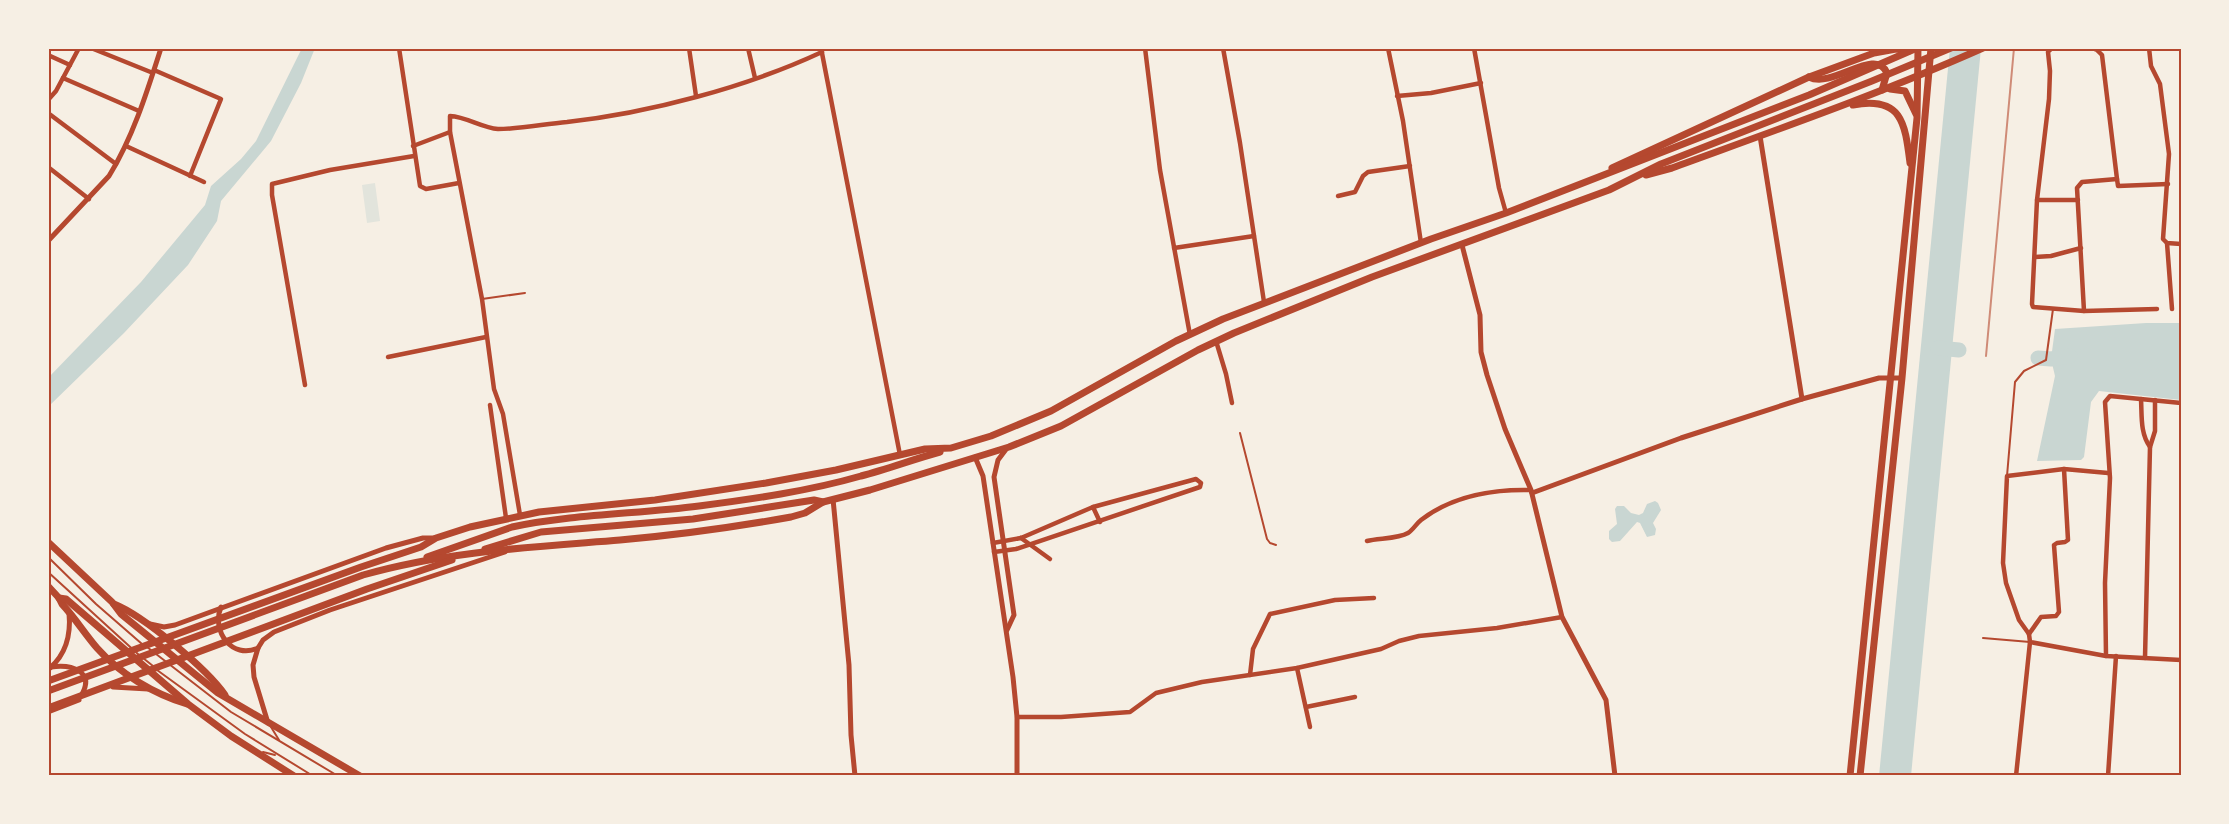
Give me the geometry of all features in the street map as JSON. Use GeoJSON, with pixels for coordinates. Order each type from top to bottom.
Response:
{"type":"FeatureCollection","features":[{"type":"Feature","properties":{"kind":"main road"},"geometry":{"type":"LineString","coordinates":[[1860,776],[1902,378],[1931,48]]}},
{"type":"Feature","properties":{"kind":"main road"},"geometry":{"type":"LineString","coordinates":[[48,681],[362,571],[521,547],[621,540],[768,521],[805,513],[823,502],[1009,447],[1061,426],[1216,341],[1310,301],[1572,205],[1638,177],[1661,164],[1951,48]]}},
{"type":"Feature","properties":{"kind":"main road"},"geometry":{"type":"LineString","coordinates":[[1638,177],[1672,168],[1835,108],[1983,48]]}},
{"type":"Feature","properties":{"kind":"main road"},"geometry":{"type":"LineString","coordinates":[[1599,176],[1619,163],[1809,77],[1877,50],[1918,50]]}},
{"type":"Feature","properties":{"kind":"main road"},"geometry":{"type":"LineString","coordinates":[[1918,50],[1930,68]]}},
{"type":"Feature","properties":{"kind":"main road"},"geometry":{"type":"LineString","coordinates":[[1850,776],[1912,174],[1917,118],[1918,50]]}},
{"type":"Feature","properties":{"kind":"main road"},"geometry":{"type":"LineString","coordinates":[[48,696],[262,616],[512,527],[565,518],[700,506],[785,493],[861,476],[991,436],[1051,411],[1190,335],[1264,302],[1506,213],[1918,50]]}},
{"type":"Feature","properties":{"kind":"main road"},"geometry":{"type":"LineString","coordinates":[[1809,77],[1826,80],[1866,64],[1878,63],[1887,73],[1882,90]]}},
{"type":"Feature","properties":{"kind":"main road"},"geometry":{"type":"LineString","coordinates":[[1882,90],[1895,88],[1905,92],[1917,118]]}},
{"type":"Feature","properties":{"kind":"main road"},"geometry":{"type":"LineString","coordinates":[[1835,108],[1876,103],[1887,105],[1894,110],[1906,128],[1912,174]]}},
{"type":"Feature","properties":{"kind":"main road"},"geometry":{"type":"LineString","coordinates":[[48,691],[362,571],[421,547],[436,538],[506,518],[733,489],[836,470],[925,449],[951,448]]}},
{"type":"Feature","properties":{"kind":"main road"},"geometry":{"type":"LineString","coordinates":[[48,710],[367,589],[515,538],[564,529],[693,519],[814,500],[823,502]]}},
{"type":"Feature","properties":{"kind":"main road"},"geometry":{"type":"LineString","coordinates":[[48,542],[121,614],[218,693],[360,776]]}},
{"type":"Feature","properties":{"kind":"main road"},"geometry":{"type":"LineString","coordinates":[[48,586],[98,649],[122,671],[175,700],[188,704]]}},
{"type":"Feature","properties":{"kind":"main road"},"geometry":{"type":"LineString","coordinates":[[59,598],[66,599],[188,704],[252,750],[294,776]]}},
{"type":"Feature","properties":{"kind":"main road"},"geometry":{"type":"LineString","coordinates":[[111,602],[149,624],[192,661],[227,697]]}},
{"type":"Feature","properties":{"kind":"street"},"geometry":{"type":"LineString","coordinates":[[48,100],[80,48]]}},
{"type":"Feature","properties":{"kind":"street"},"geometry":{"type":"LineString","coordinates":[[91,48],[221,99],[190,176]]}},
{"type":"Feature","properties":{"kind":"street"},"geometry":{"type":"LineString","coordinates":[[48,241],[89,199],[117,164],[126,146],[161,48]]}},
{"type":"Feature","properties":{"kind":"street"},"geometry":{"type":"LineString","coordinates":[[399,48],[414,156],[422,189],[459,183]]}},
{"type":"Feature","properties":{"kind":"street"},"geometry":{"type":"LineString","coordinates":[[689,48],[696,96]]}},
{"type":"Feature","properties":{"kind":"street"},"geometry":{"type":"LineString","coordinates":[[748,48],[755,78]]}},
{"type":"Feature","properties":{"kind":"street"},"geometry":{"type":"LineString","coordinates":[[1145,48],[1160,170],[1190,335]]}},
{"type":"Feature","properties":{"kind":"street"},"geometry":{"type":"LineString","coordinates":[[1223,48],[1240,142],[1264,302]]}},
{"type":"Feature","properties":{"kind":"street"},"geometry":{"type":"LineString","coordinates":[[1388,48],[1410,166],[1421,243]]}},
{"type":"Feature","properties":{"kind":"street"},"geometry":{"type":"LineString","coordinates":[[1474,48],[1499,188],[1506,213]]}},
{"type":"Feature","properties":{"kind":"street"},"geometry":{"type":"LineString","coordinates":[[2052,48],[2048,52],[2049,99],[2037,200],[2033,307],[2084,311],[2157,309]]}},
{"type":"Feature","properties":{"kind":"street"},"geometry":{"type":"LineString","coordinates":[[2092,48],[2102,55],[2118,186],[2168,184]]}},
{"type":"Feature","properties":{"kind":"street"},"geometry":{"type":"LineString","coordinates":[[2149,48],[2151,66],[2160,84],[2169,154],[2163,237],[2167,243],[2172,309]]}},
{"type":"Feature","properties":{"kind":"street"},"geometry":{"type":"LineString","coordinates":[[519,515],[503,414],[494,389],[482,299],[450,132],[450,116],[497,129],[606,116],[696,96],[755,78],[821,50],[900,455]]}},
{"type":"Feature","properties":{"kind":"street"},"geometry":{"type":"LineString","coordinates":[[48,55],[70,65]]}},
{"type":"Feature","properties":{"kind":"street"},"geometry":{"type":"LineString","coordinates":[[63,78],[139,111]]}},
{"type":"Feature","properties":{"kind":"street"},"geometry":{"type":"LineString","coordinates":[[1397,96],[1431,93],[1481,83]]}},
{"type":"Feature","properties":{"kind":"street"},"geometry":{"type":"LineString","coordinates":[[48,113],[117,164]]}},
{"type":"Feature","properties":{"kind":"street"},"geometry":{"type":"LineString","coordinates":[[413,146],[450,132]]}},
{"type":"Feature","properties":{"kind":"street"},"geometry":{"type":"LineString","coordinates":[[1760,136],[1802,399]]}},
{"type":"Feature","properties":{"kind":"street"},"geometry":{"type":"LineString","coordinates":[[126,146],[204,182]]}},
{"type":"Feature","properties":{"kind":"street"},"geometry":{"type":"LineString","coordinates":[[305,386],[272,184],[330,170],[414,156]]}},
{"type":"Feature","properties":{"kind":"street"},"geometry":{"type":"LineString","coordinates":[[1338,196],[1355,192],[1368,171],[1410,166]]}},
{"type":"Feature","properties":{"kind":"street"},"geometry":{"type":"LineString","coordinates":[[48,167],[89,199]]}},
{"type":"Feature","properties":{"kind":"street"},"geometry":{"type":"LineString","coordinates":[[2084,311],[2077,188],[2082,182],[2116,179]]}},
{"type":"Feature","properties":{"kind":"street"},"geometry":{"type":"LineString","coordinates":[[2037,200],[2078,200]]}},
{"type":"Feature","properties":{"kind":"street"},"geometry":{"type":"LineString","coordinates":[[48,229],[54,235]]}},
{"type":"Feature","properties":{"kind":"street"},"geometry":{"type":"LineString","coordinates":[[1174,248],[1254,236]]}},
{"type":"Feature","properties":{"kind":"street"},"geometry":{"type":"LineString","coordinates":[[2167,243],[2181,244]]}},
{"type":"Feature","properties":{"kind":"street"},"geometry":{"type":"LineString","coordinates":[[1462,245],[1480,315],[1480,352],[1505,429],[1532,492],[1558,605],[1562,617],[1606,700],[1615,776]]}},
{"type":"Feature","properties":{"kind":"street"},"geometry":{"type":"LineString","coordinates":[[2035,257],[2051,256],[2081,248]]}},
{"type":"Feature","properties":{"kind":"street"},"geometry":{"type":"LineString","coordinates":[[388,357],[486,337]]}},
{"type":"Feature","properties":{"kind":"street"},"geometry":{"type":"LineString","coordinates":[[1216,341],[1232,403]]}},
{"type":"Feature","properties":{"kind":"street"},"geometry":{"type":"LineString","coordinates":[[1367,541],[1407,534],[1420,520],[1431,513],[1468,497],[1494,492],[1532,492],[1681,438],[1802,399],[1880,378],[1902,378]]}},
{"type":"Feature","properties":{"kind":"street"},"geometry":{"type":"LineString","coordinates":[[2106,656],[2105,583],[2110,478],[2105,402],[2110,396],[2181,403]]}},
{"type":"Feature","properties":{"kind":"street"},"geometry":{"type":"LineString","coordinates":[[2140,399],[2143,432],[2150,447]]}},
{"type":"Feature","properties":{"kind":"street"},"geometry":{"type":"LineString","coordinates":[[2145,658],[2150,447],[2155,431],[2156,400]]}},
{"type":"Feature","properties":{"kind":"street"},"geometry":{"type":"LineString","coordinates":[[490,405],[506,518]]}},
{"type":"Feature","properties":{"kind":"street"},"geometry":{"type":"LineString","coordinates":[[1007,631],[1014,615],[994,477],[998,460],[1009,447]]}},
{"type":"Feature","properties":{"kind":"street"},"geometry":{"type":"LineString","coordinates":[[975,457],[983,476],[1007,631],[1017,717],[1017,776]]}},
{"type":"Feature","properties":{"kind":"street"},"geometry":{"type":"LineString","coordinates":[[2029,634],[2041,616],[2056,616],[2059,612],[2054,545],[2068,540],[2064,469]]}},
{"type":"Feature","properties":{"kind":"street"},"geometry":{"type":"LineString","coordinates":[[2016,776],[2030,642],[2029,634],[2019,620],[2006,583],[2003,563],[2007,476],[2064,469],[2108,473]]}},
{"type":"Feature","properties":{"kind":"street"},"geometry":{"type":"LineString","coordinates":[[993,543],[1022,538],[1093,507],[1196,479],[1201,483],[1200,487],[1100,522],[1029,545],[994,552]]}},
{"type":"Feature","properties":{"kind":"street"},"geometry":{"type":"LineString","coordinates":[[1178,484],[1181,493]]}},
{"type":"Feature","properties":{"kind":"street"},"geometry":{"type":"LineString","coordinates":[[833,500],[849,658],[851,735],[855,776]]}},
{"type":"Feature","properties":{"kind":"street"},"geometry":{"type":"LineString","coordinates":[[1093,507],[1100,522]]}},
{"type":"Feature","properties":{"kind":"street"},"geometry":{"type":"LineString","coordinates":[[1069,519],[1074,529]]}},
{"type":"Feature","properties":{"kind":"street"},"geometry":{"type":"LineString","coordinates":[[149,624],[160,627],[169,626],[386,548],[423,538],[436,538]]}},
{"type":"Feature","properties":{"kind":"street"},"geometry":{"type":"LineString","coordinates":[[1022,538],[1050,559]]}},
{"type":"Feature","properties":{"kind":"street"},"geometry":{"type":"LineString","coordinates":[[268,723],[254,677],[253,665],[263,640],[274,632],[300,621],[521,547]]}},
{"type":"Feature","properties":{"kind":"street"},"geometry":{"type":"LineString","coordinates":[[1250,675],[1253,649],[1270,614],[1335,600],[1374,598]]}},
{"type":"Feature","properties":{"kind":"street"},"geometry":{"type":"LineString","coordinates":[[221,607],[218,627],[225,640],[244,651],[258,648]]}},
{"type":"Feature","properties":{"kind":"street"},"geometry":{"type":"LineString","coordinates":[[50,668],[60,658],[67,642],[69,612]]}},
{"type":"Feature","properties":{"kind":"street"},"geometry":{"type":"LineString","coordinates":[[1017,717],[1061,717],[1130,712],[1156,693],[1224,677],[1297,668],[1381,650],[1399,641],[1419,636],[1497,628],[1562,617]]}},
{"type":"Feature","properties":{"kind":"street"},"geometry":{"type":"LineString","coordinates":[[2030,642],[2106,656],[2181,660]]}},
{"type":"Feature","properties":{"kind":"street"},"geometry":{"type":"LineString","coordinates":[[2108,776],[2116,657]]}},
{"type":"Feature","properties":{"kind":"street"},"geometry":{"type":"LineString","coordinates":[[50,668],[68,666],[82,674],[86,684],[85,690],[79,699],[71,703]]}},
{"type":"Feature","properties":{"kind":"street"},"geometry":{"type":"LineString","coordinates":[[1297,668],[1310,727]]}},
{"type":"Feature","properties":{"kind":"street"},"geometry":{"type":"LineString","coordinates":[[48,710],[117,686],[156,690]]}},
{"type":"Feature","properties":{"kind":"street"},"geometry":{"type":"LineString","coordinates":[[1306,707],[1355,697]]}},
{"type":"Feature","properties":{"kind":"lane"},"geometry":{"type":"LineString","coordinates":[[482,299],[525,293]]}},
{"type":"Feature","properties":{"kind":"lane"},"geometry":{"type":"LineString","coordinates":[[2007,476],[2015,382],[2024,371],[2046,360],[2053,309]]}},
{"type":"Feature","properties":{"kind":"lane"},"geometry":{"type":"LineString","coordinates":[[1240,433],[1268,539],[1270,543],[1276,545]]}},
{"type":"Feature","properties":{"kind":"lane"},"geometry":{"type":"LineString","coordinates":[[48,557],[132,636],[231,712],[338,776]]}},
{"type":"Feature","properties":{"kind":"lane"},"geometry":{"type":"LineString","coordinates":[[48,572],[120,639],[168,679],[277,755],[313,776]]}},
{"type":"Feature","properties":{"kind":"lane"},"geometry":{"type":"LineString","coordinates":[[1983,638],[2030,642]]}},
{"type":"Feature","properties":{"kind":"lane"},"geometry":{"type":"LineString","coordinates":[[268,723],[281,742]]}},
{"type":"Feature","properties":{"kind":"lane"},"geometry":{"type":"LineString","coordinates":[[252,750],[277,755]]}},
{"type":"Feature","properties":{"kind":"shaded area"},"geometry":{"type":"Polygon","coordinates":[[[302,48],[315,48],[301,83],[271,141],[221,201],[217,221],[188,265],[124,333],[48,407],[48,378],[141,282],[205,205],[211,186],[241,159],[256,141],[302,48]]]}},
{"type":"Feature","properties":{"kind":"shaded area"},"geometry":{"type":"Polygon","coordinates":[[[1950,48],[1981,48],[1911,776],[1879,776],[1950,48]]]}},
{"type":"Feature","properties":{"kind":"shaded area"},"geometry":{"type":"Polygon","coordinates":[[[375,183],[380,221],[367,223],[362,185],[375,183]]]}},
{"type":"Feature","properties":{"kind":"shaded area"},"geometry":{"type":"Polygon","coordinates":[[[2181,323],[2181,400],[2099,391],[2091,402],[2084,457],[2081,460],[2037,461],[2055,376],[2051,359],[2055,329],[2181,323]]]}},
{"type":"Feature","properties":{"kind":"shaded area"},"geometry":{"type":"Polygon","coordinates":[[[1655,501],[1661,510],[1653,523],[1656,529],[1655,535],[1647,537],[1640,523],[1637,522],[1620,541],[1612,542],[1609,539],[1609,531],[1617,524],[1615,509],[1617,506],[1624,506],[1631,513],[1639,515],[1643,513],[1647,504],[1655,501]]]}},
{"type":"Feature","properties":{"kind":"waterway"},"geometry":{"type":"LineString","coordinates":[[1938,348],[1959,350]]}},
{"type":"Feature","properties":{"kind":"waterway"},"geometry":{"type":"LineString","coordinates":[[2038,358],[2051,359],[2070,356]]}},
{"type":"Feature","properties":{"kind":"railway"},"geometry":{"type":"LineString","coordinates":[[1986,356],[2014,48]]}}]}
